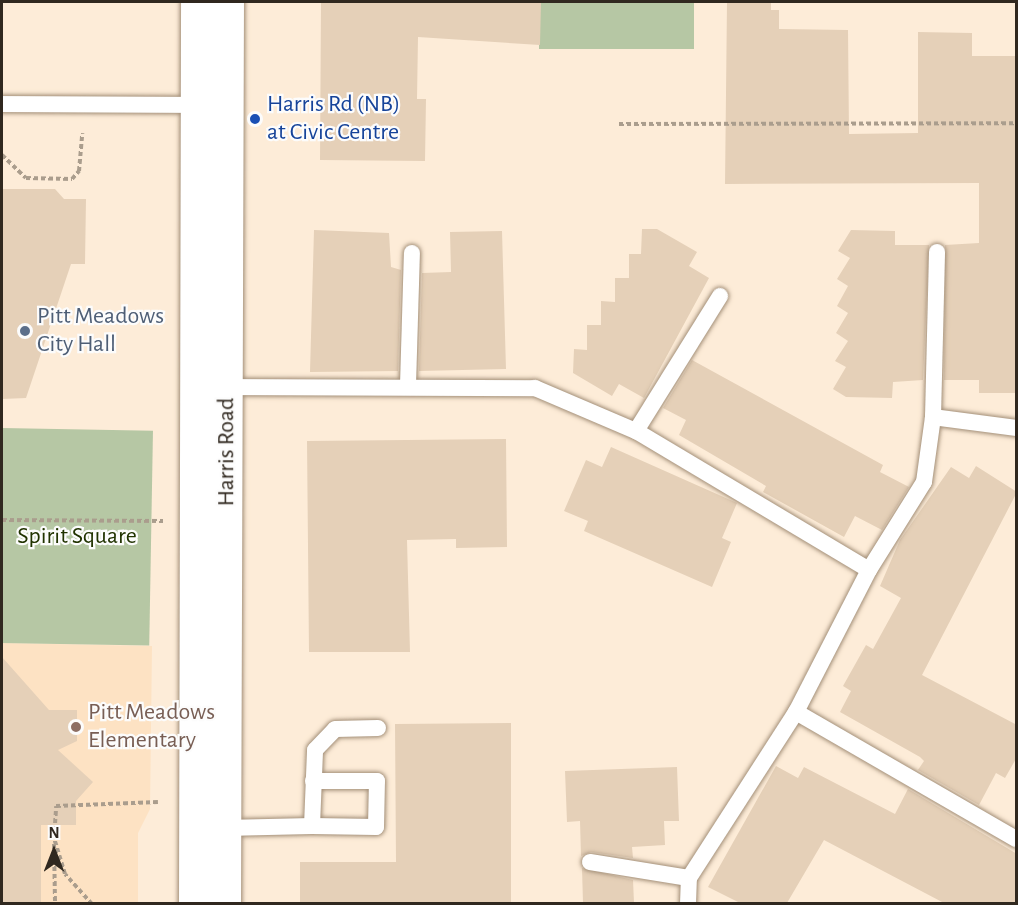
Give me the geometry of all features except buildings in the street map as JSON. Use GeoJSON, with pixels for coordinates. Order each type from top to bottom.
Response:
{"type":"FeatureCollection","features":[{"type":"Feature","properties":{"kind":"main road","name":"Harris Road"},"geometry":{"type":"LineString","coordinates":[[195,903],[197,2]]}},
{"type":"Feature","properties":{"kind":"main road","name":"Harris Road"},"geometry":{"type":"LineString","coordinates":[[224,903],[229,105],[227,2]]}},
{"type":"Feature","properties":{"kind":"lane"},"geometry":{"type":"LineString","coordinates":[[2,104],[229,105]]}},
{"type":"Feature","properties":{"kind":"lane"},"geometry":{"type":"LineString","coordinates":[[688,903],[689,878],[796,712],[869,570],[924,482],[933,417],[937,252]]}},
{"type":"Feature","properties":{"kind":"lane"},"geometry":{"type":"LineString","coordinates":[[408,385],[412,253]]}},
{"type":"Feature","properties":{"kind":"lane"},"geometry":{"type":"LineString","coordinates":[[636,431],[720,296]]}},
{"type":"Feature","properties":{"kind":"lane"},"geometry":{"type":"LineString","coordinates":[[195,387],[408,385],[535,388],[636,431],[869,570]]}},
{"type":"Feature","properties":{"kind":"lane"},"geometry":{"type":"LineString","coordinates":[[933,417],[1017,428]]}},
{"type":"Feature","properties":{"kind":"lane"},"geometry":{"type":"LineString","coordinates":[[796,712],[1017,839]]}},
{"type":"Feature","properties":{"kind":"lane"},"geometry":{"type":"LineString","coordinates":[[312,826],[315,750],[324,737],[335,729],[378,728]]}},
{"type":"Feature","properties":{"kind":"lane"},"geometry":{"type":"LineString","coordinates":[[224,828],[376,827],[377,781],[313,781]]}},
{"type":"Feature","properties":{"kind":"lane"},"geometry":{"type":"LineString","coordinates":[[590,862],[689,878]]}},
{"type":"Feature","properties":{"kind":"path"},"geometry":{"type":"LineString","coordinates":[[619,124],[1017,123]]}},
{"type":"Feature","properties":{"kind":"path"},"geometry":{"type":"LineString","coordinates":[[2,155],[26,178],[72,179],[79,171],[82,133]]}},
{"type":"Feature","properties":{"kind":"path"},"geometry":{"type":"LineString","coordinates":[[2,520],[163,521]]}},
{"type":"Feature","properties":{"kind":"path"},"geometry":{"type":"LineString","coordinates":[[54,903],[56,806],[158,802]]}},
{"type":"Feature","properties":{"kind":"path"},"geometry":{"type":"LineString","coordinates":[[54,838],[65,874],[92,903]]}},
{"type":"Feature","properties":{"kind":"shaded area","name":"Pitt Meadows Elementary"},"geometry":{"type":"Polygon","coordinates":[[[2,643],[152,646],[150,809],[138,833],[138,903],[2,904],[2,643]]]}},
{"type":"Feature","properties":{"kind":"green space"},"geometry":{"type":"Polygon","coordinates":[[[539,2],[694,2],[694,49],[539,49],[539,2]]]}},
{"type":"Feature","properties":{"kind":"green space","name":"Spirit Square"},"geometry":{"type":"Polygon","coordinates":[[[2,428],[153,431],[149,646],[2,643],[2,428]]]}},
{"type":"Feature","properties":{"kind":"place","name":"Harris Rd (NB) at Civic Centre"},"geometry":{"type":"Point","coordinates":[255,119]}},
{"type":"Feature","properties":{"kind":"place","name":"Pitt Meadows City Hall"},"geometry":{"type":"Point","coordinates":[25,331]}},
{"type":"Feature","properties":{"kind":"place","name":"Pitt Meadows Elementary"},"geometry":{"type":"Point","coordinates":[76,727]}}]}
